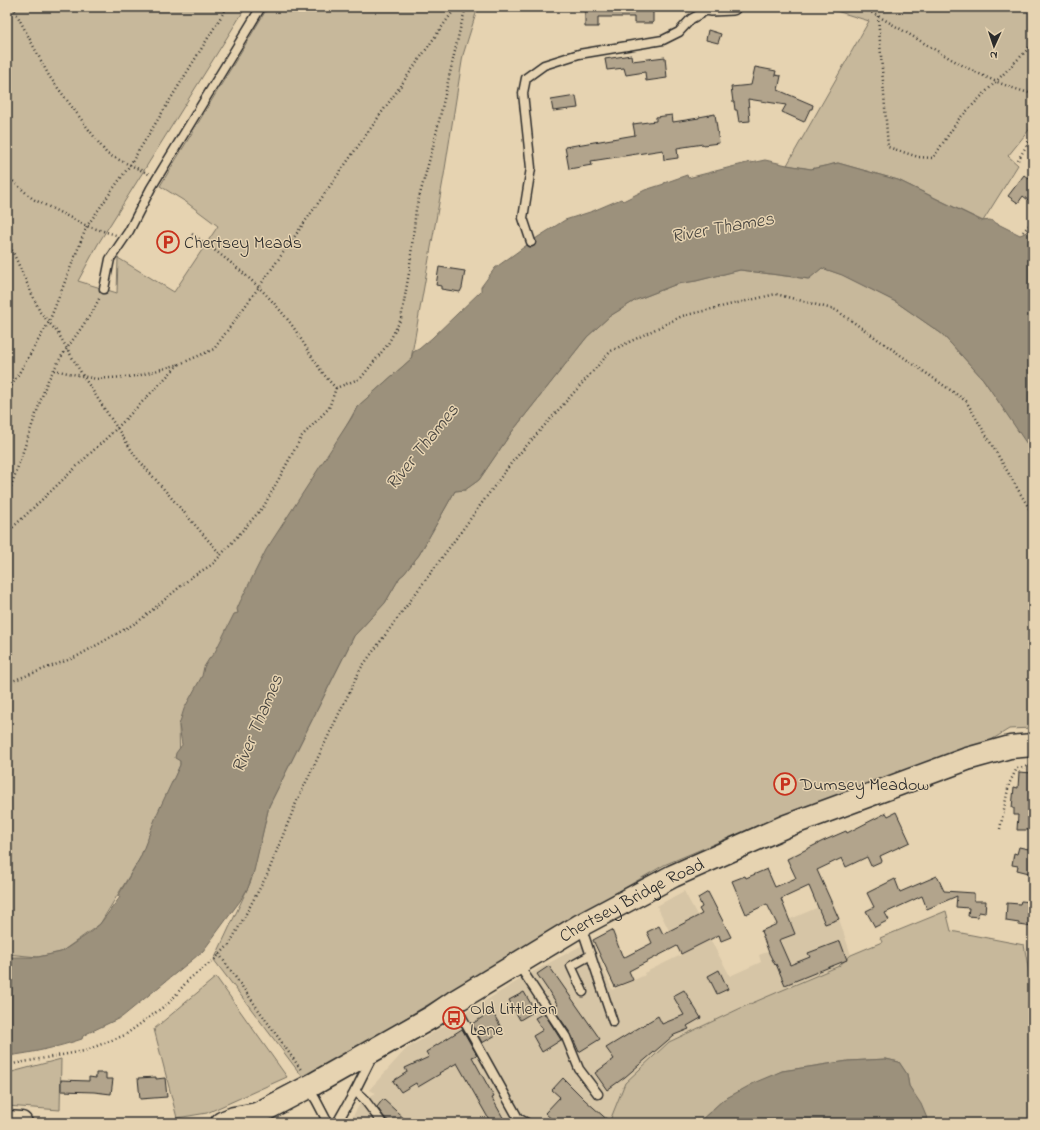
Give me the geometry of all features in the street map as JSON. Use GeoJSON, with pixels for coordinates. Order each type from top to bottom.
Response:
{"type":"FeatureCollection","features":[{"type":"Feature","properties":{"kind":"main road","name":"Chertsey Bridge Road"},"geometry":{"type":"LineString","coordinates":[[222,1123],[234,1118],[252,1118],[304,1077],[375,1049],[432,1017],[454,1002],[581,925],[673,876],[786,826],[967,759],[1010,747],[1033,745]]}},
{"type":"Feature","properties":{"kind":"main road"},"geometry":{"type":"LineString","coordinates":[[7,1122],[21,1123]]}},
{"type":"Feature","properties":{"kind":"street"},"geometry":{"type":"LineString","coordinates":[[711,8],[734,7]]}},
{"type":"Feature","properties":{"kind":"lane"},"geometry":{"type":"LineString","coordinates":[[104,289],[110,259],[123,240],[156,180],[261,7]]}},
{"type":"Feature","properties":{"kind":"lane"},"geometry":{"type":"LineString","coordinates":[[531,242],[524,218],[531,168],[523,93],[526,78],[544,65],[579,54],[663,40],[679,32],[691,19],[703,11],[711,8]]}},
{"type":"Feature","properties":{"kind":"lane"},"geometry":{"type":"LineString","coordinates":[[581,925],[613,1022]]}},
{"type":"Feature","properties":{"kind":"lane"},"geometry":{"type":"LineString","coordinates":[[583,992],[571,966],[591,955]]}},
{"type":"Feature","properties":{"kind":"lane"},"geometry":{"type":"LineString","coordinates":[[518,964],[566,1037],[579,1069],[598,1094]]}},
{"type":"Feature","properties":{"kind":"lane"},"geometry":{"type":"LineString","coordinates":[[454,1002],[518,1118],[527,1123]]}},
{"type":"Feature","properties":{"kind":"lane"},"geometry":{"type":"LineString","coordinates":[[337,1123],[356,1091],[375,1049]]}},
{"type":"Feature","properties":{"kind":"lane"},"geometry":{"type":"LineString","coordinates":[[304,1077],[328,1123]]}},
{"type":"Feature","properties":{"kind":"lane"},"geometry":{"type":"LineString","coordinates":[[356,1091],[382,1123]]}},
{"type":"Feature","properties":{"kind":"path"},"geometry":{"type":"LineString","coordinates":[[13,7],[49,76],[107,154],[158,178],[156,180]]}},
{"type":"Feature","properties":{"kind":"path"},"geometry":{"type":"LineString","coordinates":[[7,395],[49,322],[87,226],[130,165],[227,7]]}},
{"type":"Feature","properties":{"kind":"path"},"geometry":{"type":"LineString","coordinates":[[54,370],[96,379],[137,376],[180,364],[214,349],[456,7]]}},
{"type":"Feature","properties":{"kind":"path"},"geometry":{"type":"LineString","coordinates":[[336,388],[361,378],[388,344],[401,319],[409,273],[416,209],[434,143],[466,7]]}},
{"type":"Feature","properties":{"kind":"path"},"geometry":{"type":"LineString","coordinates":[[861,7],[934,50],[996,82],[1016,90],[1033,94]]}},
{"type":"Feature","properties":{"kind":"path"},"geometry":{"type":"LineString","coordinates":[[878,16],[888,147],[918,156],[933,158],[959,119],[1033,44]]}},
{"type":"Feature","properties":{"kind":"path"},"geometry":{"type":"LineString","coordinates":[[1018,160],[1033,135]]}},
{"type":"Feature","properties":{"kind":"path"},"geometry":{"type":"LineString","coordinates":[[7,176],[33,199],[87,226],[121,237],[123,240]]}},
{"type":"Feature","properties":{"kind":"path"},"geometry":{"type":"LineString","coordinates":[[1023,232],[1033,221]]}},
{"type":"Feature","properties":{"kind":"path"},"geometry":{"type":"LineString","coordinates":[[192,234],[247,275],[272,300],[289,322],[327,379],[336,388]]}},
{"type":"Feature","properties":{"kind":"path"},"geometry":{"type":"LineString","coordinates":[[7,240],[40,312],[58,333],[68,348],[83,376],[136,457],[221,555]]}},
{"type":"Feature","properties":{"kind":"path"},"geometry":{"type":"LineString","coordinates":[[7,498],[48,382],[54,370],[93,311],[104,289]]}},
{"type":"Feature","properties":{"kind":"path"},"geometry":{"type":"LineString","coordinates":[[7,1064],[84,1051],[125,1034],[170,1002],[189,979],[214,960],[229,945],[267,876],[296,803],[361,668],[512,462],[611,351],[682,316],[776,294],[836,310],[966,401],[1033,514]]}},
{"type":"Feature","properties":{"kind":"path"},"geometry":{"type":"LineString","coordinates":[[7,534],[117,428],[180,364]]}},
{"type":"Feature","properties":{"kind":"path"},"geometry":{"type":"LineString","coordinates":[[7,682],[76,657],[139,622],[193,576],[213,564],[264,506],[302,436],[330,408],[336,388]]}},
{"type":"Feature","properties":{"kind":"path"},"geometry":{"type":"LineString","coordinates":[[1000,829],[1009,784],[1017,768],[1033,766]]}},
{"type":"Feature","properties":{"kind":"path"},"geometry":{"type":"LineString","coordinates":[[219,954],[304,1077]]}},
{"type":"Feature","properties":{"kind":"shaded area"},"geometry":{"type":"Polygon","coordinates":[[[7,7],[246,7],[98,244],[78,281],[117,293],[118,258],[174,292],[218,226],[186,202],[160,186],[268,7],[478,7],[463,55],[444,175],[411,359],[357,407],[179,725],[180,765],[140,858],[100,924],[61,952],[38,957],[7,954],[7,7]]]}},
{"type":"Feature","properties":{"kind":"shaded area"},"geometry":{"type":"Polygon","coordinates":[[[823,7],[1033,7],[1033,125],[1008,156],[1018,165],[983,221],[898,180],[838,163],[811,169],[787,165],[869,21],[823,7]]]}},
{"type":"Feature","properties":{"kind":"shaded area"},"geometry":{"type":"Polygon","coordinates":[[[822,268],[843,275],[896,302],[942,334],[983,379],[1031,448],[1033,453],[1033,728],[1009,729],[983,745],[773,819],[664,865],[304,1079],[214,960],[251,881],[269,806],[354,636],[385,603],[400,577],[419,555],[455,491],[465,490],[479,480],[511,433],[587,337],[610,316],[636,300],[677,284],[740,270],[808,279],[822,268]]]}},
{"type":"Feature","properties":{"kind":"shaded area"},"geometry":{"type":"Polygon","coordinates":[[[684,891],[730,976],[761,962],[759,955],[783,946],[774,926],[833,901],[851,955],[839,966],[743,1007],[669,1042],[609,1123],[349,1123],[362,1100],[376,1093],[369,1090],[406,1049],[536,970],[592,940],[612,990],[645,975],[644,973],[681,955],[657,906],[684,891]]]}},
{"type":"Feature","properties":{"kind":"shaded area"},"geometry":{"type":"Polygon","coordinates":[[[946,911],[951,931],[1024,945],[1033,993],[1033,1123],[929,1123],[909,1086],[907,1074],[899,1062],[886,1059],[848,1061],[782,1071],[723,1100],[698,1123],[609,1123],[625,1083],[669,1042],[743,1007],[839,966],[851,955],[882,942],[880,938],[946,911]]]}},
{"type":"Feature","properties":{"kind":"shaded area"},"geometry":{"type":"Polygon","coordinates":[[[216,977],[287,1077],[207,1113],[177,1118],[154,1029],[216,977]]]}},
{"type":"Feature","properties":{"kind":"shaded area"},"geometry":{"type":"Polygon","coordinates":[[[61,1059],[60,1110],[7,1106],[7,1072],[61,1059]]]}},
{"type":"Feature","properties":{"kind":"water","name":"River Thames"},"geometry":{"type":"Polygon","coordinates":[[[765,160],[811,169],[838,163],[898,180],[982,221],[990,220],[1020,235],[1025,233],[1033,225],[1033,453],[983,379],[942,334],[896,302],[842,275],[822,268],[809,279],[740,270],[677,284],[636,300],[610,316],[587,337],[511,433],[479,480],[465,490],[455,491],[419,555],[400,577],[385,603],[354,636],[269,806],[254,871],[248,888],[203,951],[122,1017],[88,1033],[83,1036],[82,1039],[64,1045],[7,1056],[7,957],[38,957],[61,952],[100,924],[120,897],[118,896],[140,858],[157,814],[180,765],[180,761],[175,758],[176,753],[182,745],[179,725],[184,709],[202,676],[204,667],[215,652],[234,614],[238,613],[237,609],[240,602],[266,550],[357,407],[411,359],[413,352],[432,338],[481,291],[481,287],[495,268],[538,237],[565,220],[593,211],[621,199],[623,201],[645,190],[687,175],[688,178],[751,162],[765,160]]]}},
{"type":"Feature","properties":{"kind":"water"},"geometry":{"type":"Polygon","coordinates":[[[886,1059],[899,1062],[907,1074],[909,1086],[921,1104],[929,1123],[698,1123],[723,1100],[756,1082],[782,1071],[848,1061],[886,1059]]]}},
{"type":"Feature","properties":{"kind":"building"},"geometry":{"type":"Polygon","coordinates":[[[585,7],[653,7],[653,23],[634,23],[634,17],[598,17],[598,27],[585,27],[585,7]]]}},
{"type":"Feature","properties":{"kind":"building"},"geometry":{"type":"Polygon","coordinates":[[[708,30],[721,34],[718,43],[706,40],[708,30]]]}},
{"type":"Feature","properties":{"kind":"building"},"geometry":{"type":"Polygon","coordinates":[[[631,55],[632,61],[665,57],[667,78],[646,81],[645,72],[626,75],[624,68],[607,70],[605,59],[631,55]]]}},
{"type":"Feature","properties":{"kind":"building"},"geometry":{"type":"Polygon","coordinates":[[[755,67],[776,71],[775,75],[781,76],[778,90],[813,105],[804,122],[782,112],[786,105],[748,99],[750,121],[739,122],[737,110],[735,110],[733,102],[731,87],[751,85],[755,67]]]}},
{"type":"Feature","properties":{"kind":"building"},"geometry":{"type":"Polygon","coordinates":[[[576,96],[578,108],[553,111],[551,100],[576,96]]]}},
{"type":"Feature","properties":{"kind":"building"},"geometry":{"type":"Polygon","coordinates":[[[715,114],[719,143],[677,148],[678,158],[664,160],[663,150],[591,161],[592,165],[569,169],[565,147],[635,135],[633,124],[656,121],[656,117],[672,115],[673,122],[715,114]]]}},
{"type":"Feature","properties":{"kind":"building"},"geometry":{"type":"Polygon","coordinates":[[[1024,175],[1033,182],[1033,193],[1028,200],[1023,196],[1018,203],[1008,196],[1024,175]]]}},
{"type":"Feature","properties":{"kind":"building"},"geometry":{"type":"Polygon","coordinates":[[[439,267],[465,271],[460,292],[441,289],[441,286],[436,285],[439,267]]]}},
{"type":"Feature","properties":{"kind":"building"},"geometry":{"type":"Polygon","coordinates":[[[1019,772],[1033,773],[1033,830],[1017,830],[1018,815],[1014,815],[1014,808],[1012,808],[1014,787],[1018,788],[1019,772]]]}},
{"type":"Feature","properties":{"kind":"building"},"geometry":{"type":"Polygon","coordinates":[[[896,812],[910,842],[880,856],[882,861],[871,866],[867,857],[846,867],[842,858],[817,870],[839,919],[825,924],[809,886],[781,899],[795,934],[779,940],[790,965],[810,957],[808,953],[840,941],[847,960],[785,985],[776,964],[775,965],[769,953],[761,931],[777,924],[767,904],[746,914],[732,881],[745,876],[746,878],[767,869],[775,887],[796,878],[787,859],[846,831],[847,833],[886,813],[888,816],[896,812]]]}},
{"type":"Feature","properties":{"kind":"building"},"geometry":{"type":"Polygon","coordinates":[[[1019,847],[1033,850],[1033,874],[1017,870],[1018,866],[1012,865],[1014,853],[1017,854],[1019,847]]]}},
{"type":"Feature","properties":{"kind":"building"},"geometry":{"type":"Polygon","coordinates":[[[937,876],[944,891],[974,893],[974,901],[986,901],[985,913],[979,912],[978,917],[968,916],[969,908],[956,907],[957,896],[927,909],[922,896],[885,913],[889,920],[875,927],[866,911],[874,907],[867,893],[895,879],[900,892],[937,876]]]}},
{"type":"Feature","properties":{"kind":"building"},"geometry":{"type":"Polygon","coordinates":[[[708,892],[731,937],[721,941],[719,935],[681,954],[677,946],[629,971],[633,980],[615,987],[593,940],[612,930],[623,958],[652,943],[647,932],[659,926],[663,934],[702,914],[699,909],[702,907],[698,898],[708,892]]]}},
{"type":"Feature","properties":{"kind":"building"},"geometry":{"type":"Polygon","coordinates":[[[1021,901],[1033,902],[1033,927],[1006,921],[1007,903],[1020,904],[1021,901]]]}},
{"type":"Feature","properties":{"kind":"building"},"geometry":{"type":"Polygon","coordinates":[[[549,966],[600,1039],[579,1052],[571,1034],[553,1008],[558,1005],[537,974],[549,966]]]}},
{"type":"Feature","properties":{"kind":"building"},"geometry":{"type":"Polygon","coordinates":[[[719,970],[728,989],[717,994],[708,976],[719,970]]]}},
{"type":"Feature","properties":{"kind":"building"},"geometry":{"type":"Polygon","coordinates":[[[684,990],[701,1018],[687,1026],[689,1029],[674,1035],[625,1077],[607,1090],[595,1073],[614,1059],[606,1048],[658,1016],[662,1024],[684,1015],[673,996],[684,990]]]}},
{"type":"Feature","properties":{"kind":"building"},"geometry":{"type":"Polygon","coordinates":[[[524,992],[535,1011],[520,1020],[509,1000],[524,992]]]}},
{"type":"Feature","properties":{"kind":"building"},"geometry":{"type":"Polygon","coordinates":[[[492,1011],[503,1031],[482,1043],[472,1024],[492,1011]]]}},
{"type":"Feature","properties":{"kind":"building"},"geometry":{"type":"Polygon","coordinates":[[[544,1013],[561,1040],[542,1052],[533,1036],[543,1030],[535,1018],[544,1013]]]}},
{"type":"Feature","properties":{"kind":"building"},"geometry":{"type":"Polygon","coordinates":[[[462,1029],[477,1055],[472,1057],[494,1097],[492,1098],[506,1123],[491,1123],[457,1063],[418,1087],[416,1083],[401,1092],[393,1081],[407,1072],[405,1068],[429,1057],[426,1052],[462,1029]]]}},
{"type":"Feature","properties":{"kind":"building"},"geometry":{"type":"Polygon","coordinates":[[[96,1073],[106,1073],[106,1079],[113,1079],[111,1094],[61,1091],[61,1080],[89,1081],[89,1077],[96,1078],[96,1073]]]}},
{"type":"Feature","properties":{"kind":"building"},"geometry":{"type":"Polygon","coordinates":[[[156,1077],[156,1079],[165,1078],[167,1097],[140,1099],[138,1078],[156,1077]]]}},
{"type":"Feature","properties":{"kind":"building"},"geometry":{"type":"Polygon","coordinates":[[[563,1078],[611,1123],[556,1123],[545,1113],[560,1097],[552,1090],[563,1078]]]}},
{"type":"Feature","properties":{"kind":"building"},"geometry":{"type":"Polygon","coordinates":[[[383,1099],[409,1123],[391,1123],[384,1117],[377,1107],[383,1099]]]}},
{"type":"Feature","properties":{"kind":"place","name":"Chertsey Meads"},"geometry":{"type":"Point","coordinates":[168,242]}},
{"type":"Feature","properties":{"kind":"place","name":"Dumsey Meadow"},"geometry":{"type":"Point","coordinates":[785,784]}},
{"type":"Feature","properties":{"kind":"place","name":"Old Littleton Lane"},"geometry":{"type":"Point","coordinates":[454,1018]}}]}
